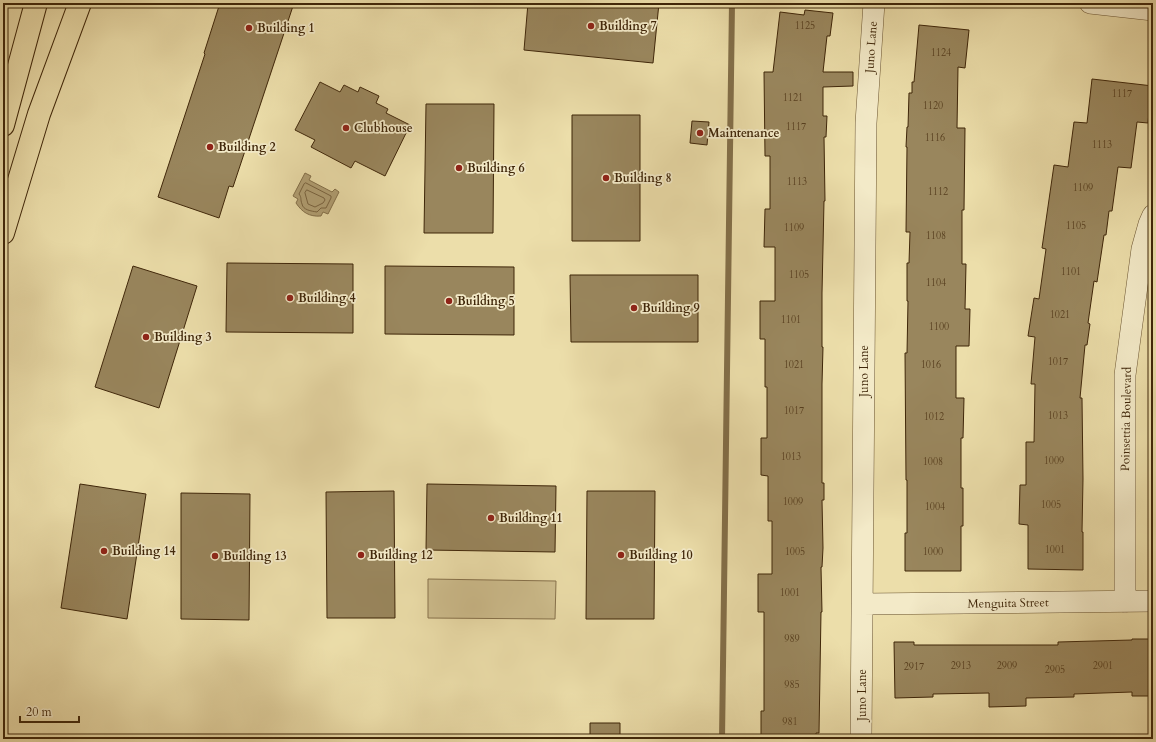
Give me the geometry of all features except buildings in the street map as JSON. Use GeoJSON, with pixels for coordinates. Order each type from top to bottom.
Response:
{"type":"FeatureCollection","features":[{"type":"Feature","properties":{"kind":"highway"},"geometry":{"type":"LineString","coordinates":[[3,125],[36,3]]}},
{"type":"Feature","properties":{"kind":"highway"},"geometry":{"type":"LineString","coordinates":[[3,233],[39,114],[80,3]]}},
{"type":"Feature","properties":{"kind":"street","name":"Juno Lane"},"geometry":{"type":"LineString","coordinates":[[861,739],[866,123],[874,3]]}},
{"type":"Feature","properties":{"kind":"street"},"geometry":{"type":"LineString","coordinates":[[1090,3],[1153,10]]}},
{"type":"Feature","properties":{"kind":"street","name":"Poinsettia Boulevard"},"geometry":{"type":"LineString","coordinates":[[1125,602],[1125,375],[1142,249],[1153,215]]}},
{"type":"Feature","properties":{"kind":"street","name":"Menguita Street"},"geometry":{"type":"LineString","coordinates":[[862,604],[1153,601]]}},
{"type":"Feature","properties":{"kind":"shaded area"},"geometry":{"type":"Polygon","coordinates":[[[428,579],[556,581],[555,619],[428,618],[428,579]]]}},
{"type":"Feature","properties":{"kind":"water"},"geometry":{"type":"Polygon","coordinates":[[[305,173],[311,176],[309,180],[332,192],[335,189],[339,192],[328,214],[323,212],[321,216],[309,215],[296,203],[298,199],[293,196],[305,173]]]}},
{"type":"Feature","properties":{"kind":"waterway"},"geometry":{"type":"LineString","coordinates":[[722,739],[732,3]]}},
{"type":"Feature","properties":{"kind":"place","name":"Building 7"},"geometry":{"type":"Point","coordinates":[591,26]}},
{"type":"Feature","properties":{"kind":"place","name":"Building 1"},"geometry":{"type":"Point","coordinates":[249,28]}},
{"type":"Feature","properties":{"kind":"place","name":"Clubhouse"},"geometry":{"type":"Point","coordinates":[346,128]}},
{"type":"Feature","properties":{"kind":"place","name":"Maintenance"},"geometry":{"type":"Point","coordinates":[700,133]}},
{"type":"Feature","properties":{"kind":"place","name":"Building 2"},"geometry":{"type":"Point","coordinates":[210,147]}},
{"type":"Feature","properties":{"kind":"place","name":"Building 6"},"geometry":{"type":"Point","coordinates":[459,168]}},
{"type":"Feature","properties":{"kind":"place","name":"Building 8"},"geometry":{"type":"Point","coordinates":[606,178]}},
{"type":"Feature","properties":{"kind":"place","name":"Building 4"},"geometry":{"type":"Point","coordinates":[290,298]}},
{"type":"Feature","properties":{"kind":"place","name":"Building 5"},"geometry":{"type":"Point","coordinates":[449,301]}},
{"type":"Feature","properties":{"kind":"place","name":"Building 9"},"geometry":{"type":"Point","coordinates":[634,308]}},
{"type":"Feature","properties":{"kind":"place","name":"Building 3"},"geometry":{"type":"Point","coordinates":[146,337]}},
{"type":"Feature","properties":{"kind":"place","name":"Building 11"},"geometry":{"type":"Point","coordinates":[491,518]}},
{"type":"Feature","properties":{"kind":"place","name":"Building 14"},"geometry":{"type":"Point","coordinates":[104,551]}},
{"type":"Feature","properties":{"kind":"place","name":"Building 12"},"geometry":{"type":"Point","coordinates":[361,555]}},
{"type":"Feature","properties":{"kind":"place","name":"Building 10"},"geometry":{"type":"Point","coordinates":[621,555]}},
{"type":"Feature","properties":{"kind":"place","name":"Building 13"},"geometry":{"type":"Point","coordinates":[215,556]}}]}
